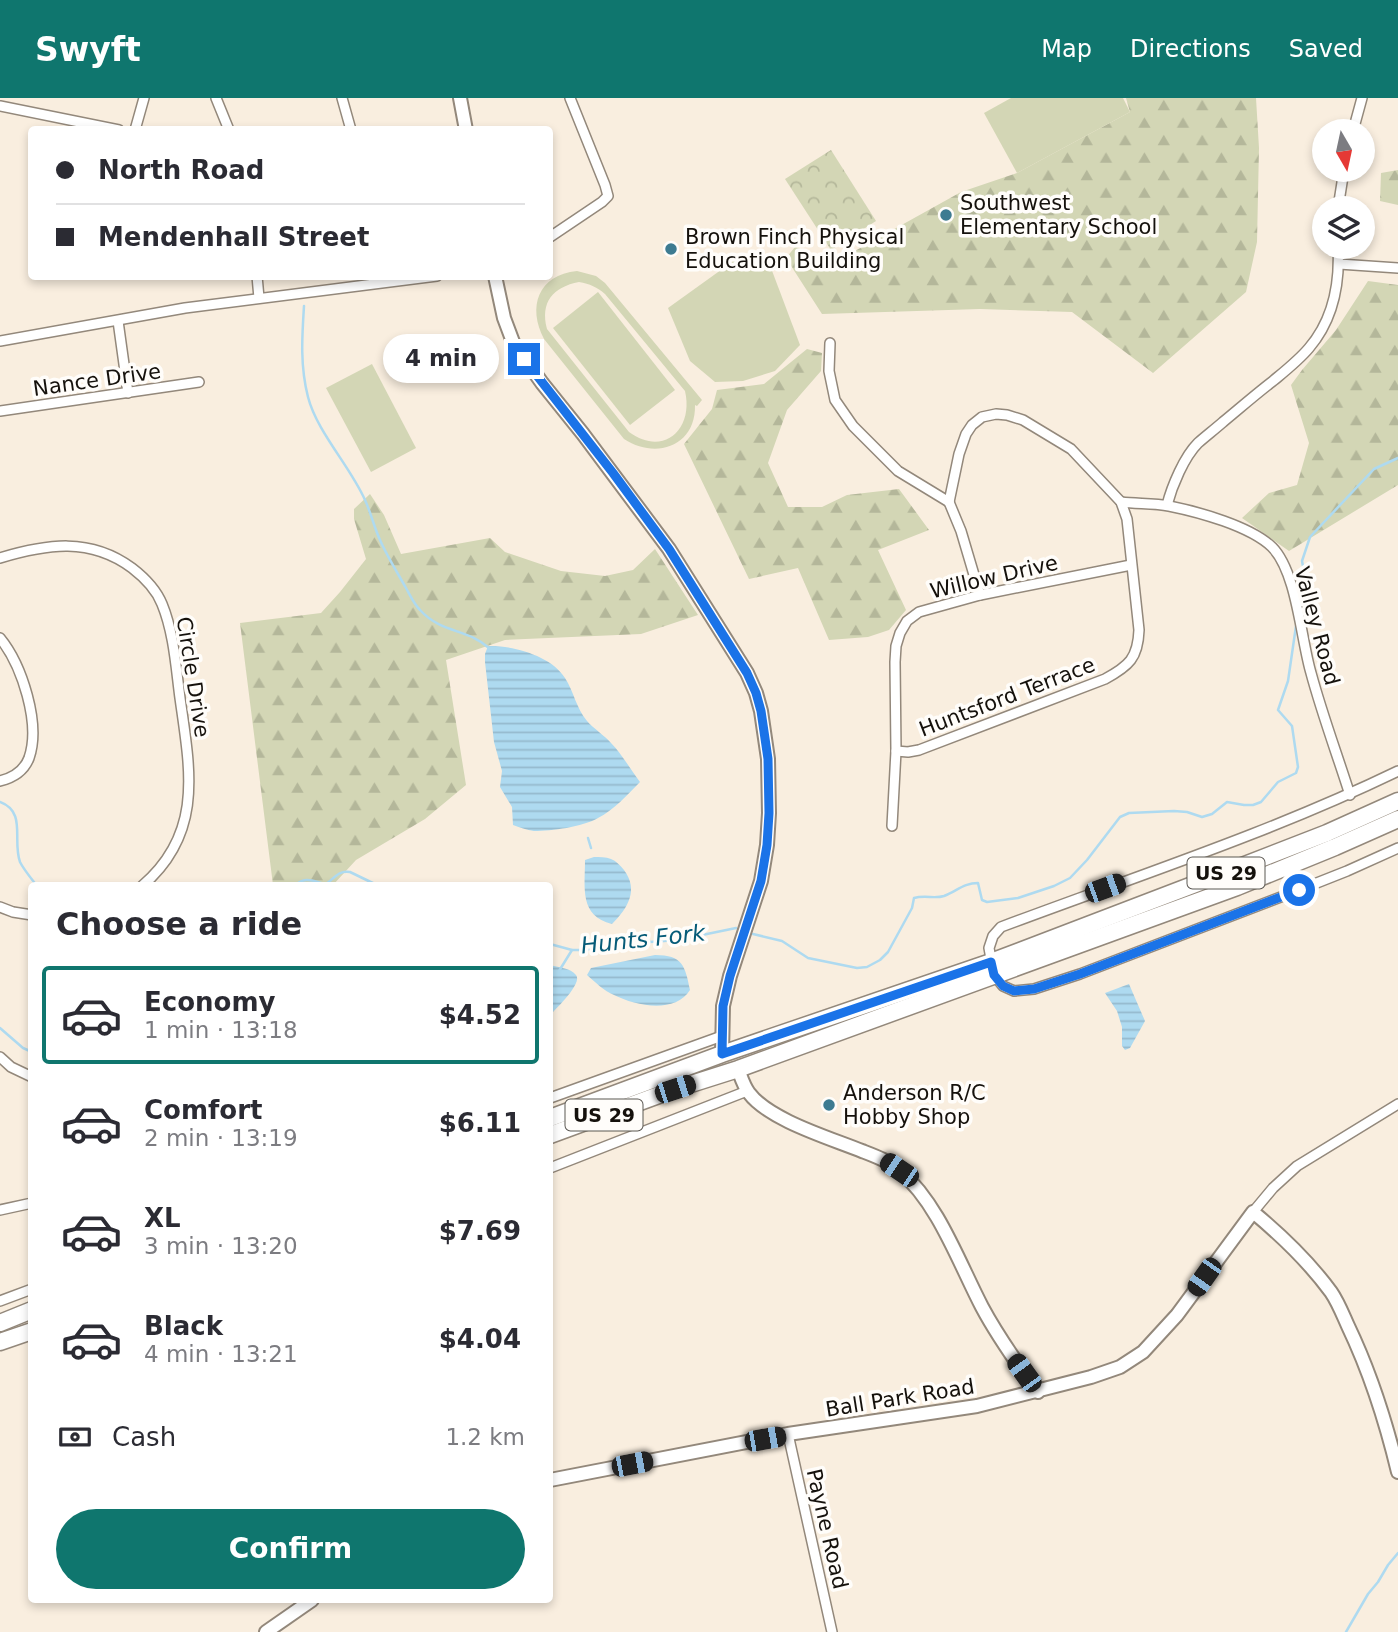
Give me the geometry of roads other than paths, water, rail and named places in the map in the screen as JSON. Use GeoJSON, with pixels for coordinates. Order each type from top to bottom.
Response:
{"type":"FeatureCollection","features":[{"type":"Feature","properties":{"kind":"highway","name":"US 29"},"geometry":{"type":"LineString","coordinates":[[553,1134],[738,1069],[1327,833],[1398,801]]}},
{"type":"Feature","properties":{"kind":"highway","name":"US 29"},"geometry":{"type":"LineString","coordinates":[[553,1117],[804,1026],[992,968],[1237,887],[1335,848],[1398,819]]}},
{"type":"Feature","properties":{"kind":"highway"},"geometry":{"type":"LineString","coordinates":[[738,1069],[740,1062],[765,1052],[804,1026]]}},
{"type":"Feature","properties":{"kind":"highway"},"geometry":{"type":"LineString","coordinates":[[675,1089],[720,1063],[722,1054]]}},
{"type":"Feature","properties":{"kind":"highway"},"geometry":{"type":"LineString","coordinates":[[0,1323],[28,1312]]}},
{"type":"Feature","properties":{"kind":"highway"},"geometry":{"type":"LineString","coordinates":[[0,1342],[28,1332]]}},
{"type":"Feature","properties":{"kind":"street"},"geometry":{"type":"LineString","coordinates":[[136,126],[144,98]]}},
{"type":"Feature","properties":{"kind":"street"},"geometry":{"type":"LineString","coordinates":[[216,98],[227,126]]}},
{"type":"Feature","properties":{"kind":"street"},"geometry":{"type":"LineString","coordinates":[[342,98],[350,126]]}},
{"type":"Feature","properties":{"kind":"street"},"geometry":{"type":"LineString","coordinates":[[460,98],[465,126]]}},
{"type":"Feature","properties":{"kind":"street"},"geometry":{"type":"LineString","coordinates":[[553,235],[608,196],[570,98]]}},
{"type":"Feature","properties":{"kind":"street"},"geometry":{"type":"LineString","coordinates":[[1356,119],[1362,98]]}},
{"type":"Feature","properties":{"kind":"street"},"geometry":{"type":"LineString","coordinates":[[0,106],[99,126]]}},
{"type":"Feature","properties":{"kind":"street"},"geometry":{"type":"LineString","coordinates":[[1167,505],[1171,489],[1196,445],[1309,349],[1327,320],[1337,288],[1339,259]]}},
{"type":"Feature","properties":{"kind":"street"},"geometry":{"type":"LineString","coordinates":[[1339,264],[1398,268]]}},
{"type":"Feature","properties":{"kind":"street"},"geometry":{"type":"LineString","coordinates":[[257,280],[259,298]]}},
{"type":"Feature","properties":{"kind":"street"},"geometry":{"type":"LineString","coordinates":[[0,341],[186,308],[382,280]]}},
{"type":"Feature","properties":{"kind":"street"},"geometry":{"type":"LineString","coordinates":[[496,280],[504,318],[513,342],[669,549],[747,673],[756,693],[768,759],[767,845],[761,881],[723,1006],[722,1054]]}},
{"type":"Feature","properties":{"kind":"street"},"geometry":{"type":"LineString","coordinates":[[118,321],[128,393]]}},
{"type":"Feature","properties":{"kind":"street"},"geometry":{"type":"LineString","coordinates":[[830,343],[829,372],[835,400],[853,426],[898,471],[949,502]]}},
{"type":"Feature","properties":{"kind":"street","name":"Nance Drive"},"geometry":{"type":"LineString","coordinates":[[0,411],[199,383]]}},
{"type":"Feature","properties":{"kind":"street"},"geometry":{"type":"LineString","coordinates":[[980,595],[961,531],[949,502],[966,434],[982,417],[994,414],[1023,420],[1071,449],[1121,502]]}},
{"type":"Feature","properties":{"kind":"street","name":"Valley Road"},"geometry":{"type":"LineString","coordinates":[[1121,502],[1167,505],[1220,520],[1245,530],[1266,543],[1280,558],[1296,604],[1310,672],[1350,794]]}},
{"type":"Feature","properties":{"kind":"street","name":"Huntsford Terrace"},"geometry":{"type":"LineString","coordinates":[[895,751],[919,750],[1105,680],[1133,659],[1139,645],[1139,630],[1127,519],[1121,502]]}},
{"type":"Feature","properties":{"kind":"street","name":"Circle Drive"},"geometry":{"type":"LineString","coordinates":[[0,558],[25,551],[76,545],[102,551],[115,556],[143,576],[158,595],[169,626],[177,675],[187,743],[189,790],[187,817],[178,840],[162,866],[146,882]]}},
{"type":"Feature","properties":{"kind":"street","name":"Willow Drive"},"geometry":{"type":"LineString","coordinates":[[892,826],[896,646],[907,621],[919,612],[980,595],[1131,565]]}},
{"type":"Feature","properties":{"kind":"street"},"geometry":{"type":"LineString","coordinates":[[0,638],[8,647],[18,668],[27,695],[32,742],[29,760],[17,774],[0,781]]}},
{"type":"Feature","properties":{"kind":"street"},"geometry":{"type":"LineString","coordinates":[[1398,771],[1261,831],[1001,926],[993,936],[989,948],[992,968],[1003,986],[1014,991],[1034,989],[1299,890],[1398,848]]}},
{"type":"Feature","properties":{"kind":"street"},"geometry":{"type":"LineString","coordinates":[[0,907],[28,914]]}},
{"type":"Feature","properties":{"kind":"street"},"geometry":{"type":"LineString","coordinates":[[553,1097],[722,1036]]}},
{"type":"Feature","properties":{"kind":"street"},"geometry":{"type":"LineString","coordinates":[[0,1057],[11,1067],[28,1075]]}},
{"type":"Feature","properties":{"kind":"street"},"geometry":{"type":"LineString","coordinates":[[738,1069],[747,1091],[765,1108],[782,1119],[884,1160],[910,1181],[948,1237],[996,1330],[1038,1392]]}},
{"type":"Feature","properties":{"kind":"street"},"geometry":{"type":"LineString","coordinates":[[553,1167],[747,1091]]}},
{"type":"Feature","properties":{"kind":"street","name":"Ball Park Road"},"geometry":{"type":"LineString","coordinates":[[553,1479],[788,1434],[977,1406],[1038,1392],[1120,1367],[1143,1352],[1177,1315],[1273,1188],[1297,1166],[1398,1104]]}},
{"type":"Feature","properties":{"kind":"street"},"geometry":{"type":"LineString","coordinates":[[0,1210],[28,1204]]}},
{"type":"Feature","properties":{"kind":"street"},"geometry":{"type":"LineString","coordinates":[[1253,1212],[1294,1248],[1333,1294],[1361,1353],[1395,1447],[1398,1472]]}},
{"type":"Feature","properties":{"kind":"street"},"geometry":{"type":"LineString","coordinates":[[0,1301],[28,1290]]}},
{"type":"Feature","properties":{"kind":"street","name":"Payne Road"},"geometry":{"type":"LineString","coordinates":[[788,1434],[832,1632]]}},
{"type":"Feature","properties":{"kind":"street"},"geometry":{"type":"LineString","coordinates":[[266,1632],[308,1603]]}},
{"type":"Feature","properties":{"kind":"water"},"geometry":{"type":"Polygon","coordinates":[[[488,646],[508,647],[531,653],[559,670],[583,716],[615,747],[640,782],[604,815],[558,829],[534,831],[513,825],[512,807],[500,787],[502,771],[494,742],[485,662],[488,646]]]}},
{"type":"Feature","properties":{"kind":"water"},"geometry":{"type":"Polygon","coordinates":[[[594,857],[616,862],[624,870],[631,885],[627,905],[612,924],[594,915],[586,900],[585,860],[594,857]]]}},
{"type":"Feature","properties":{"kind":"water"},"geometry":{"type":"Polygon","coordinates":[[[655,955],[672,957],[684,968],[690,990],[683,998],[665,1005],[644,1005],[607,991],[587,975],[591,968],[655,955]]]}},
{"type":"Feature","properties":{"kind":"water"},"geometry":{"type":"Polygon","coordinates":[[[553,966],[576,975],[576,984],[553,1012],[553,966]]]}},
{"type":"Feature","properties":{"kind":"water"},"geometry":{"type":"Polygon","coordinates":[[[1129,984],[1145,1021],[1130,1048],[1125,1050],[1122,1046],[1122,1027],[1117,1011],[1105,993],[1129,984]]]}},
{"type":"Feature","properties":{"kind":"waterway"},"geometry":{"type":"LineString","coordinates":[[304,306],[303,363],[305,385],[312,410],[359,487],[389,558],[414,602],[428,618],[472,637],[489,648]]}},
{"type":"Feature","properties":{"kind":"waterway","name":"Hunts Fork"},"geometry":{"type":"LineString","coordinates":[[1304,612],[1308,592],[1302,561],[1310,537],[1374,469],[1398,458]]}},
{"type":"Feature","properties":{"kind":"waterway","name":"Hunts Fork"},"geometry":{"type":"LineString","coordinates":[[753,934],[782,941],[808,958],[857,968],[867,967],[888,952],[912,908],[914,898],[941,897],[973,883],[978,883],[982,900],[987,902],[1018,898],[1070,878],[1120,817],[1129,813],[1174,811],[1202,817],[1212,814],[1227,802],[1244,805],[1261,802],[1278,782],[1296,773],[1298,767],[1292,726],[1278,710],[1288,681],[1296,626]]}},
{"type":"Feature","properties":{"kind":"waterway"},"geometry":{"type":"LineString","coordinates":[[0,802],[13,812],[20,862],[34,882]]}},
{"type":"Feature","properties":{"kind":"waterway"},"geometry":{"type":"LineString","coordinates":[[588,838],[591,848]]}},
{"type":"Feature","properties":{"kind":"waterway","name":"Hunts Fork"},"geometry":{"type":"LineString","coordinates":[[329,882],[346,872],[371,882]]}},
{"type":"Feature","properties":{"kind":"waterway","name":"Hunts Fork"},"geometry":{"type":"LineString","coordinates":[[301,882],[317,882]]}},
{"type":"Feature","properties":{"kind":"waterway","name":"Hunts Fork"},"geometry":{"type":"LineString","coordinates":[[553,945],[584,950],[678,940],[736,928]]}},
{"type":"Feature","properties":{"kind":"waterway"},"geometry":{"type":"LineString","coordinates":[[559,971],[572,950]]}},
{"type":"Feature","properties":{"kind":"waterway","name":"Hunts Fork"},"geometry":{"type":"LineString","coordinates":[[0,1028],[28,1050]]}},
{"type":"Feature","properties":{"kind":"waterway"},"geometry":{"type":"LineString","coordinates":[[1346,1632],[1368,1594],[1398,1553]]}},
{"type":"Feature","properties":{"kind":"place","name":"Southwest Elementary School"},"geometry":{"type":"Point","coordinates":[946,215]}},
{"type":"Feature","properties":{"kind":"place","name":"Brown Finch Physical Education Building"},"geometry":{"type":"Point","coordinates":[671,249]}},
{"type":"Feature","properties":{"kind":"place","name":"Anderson R/C Hobby Shop"},"geometry":{"type":"Point","coordinates":[829,1105]}}]}
